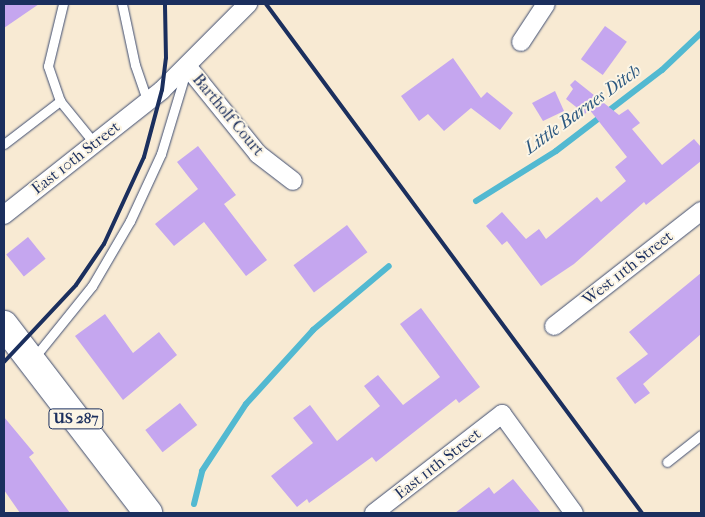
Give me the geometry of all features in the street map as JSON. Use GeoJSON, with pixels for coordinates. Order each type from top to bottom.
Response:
{"type":"FeatureCollection","features":[{"type":"Feature","properties":{"kind":"highway","name":"US 287"},"geometry":{"type":"LineString","coordinates":[[4,325],[148,513]]}},
{"type":"Feature","properties":{"kind":"street","name":"East 10th Street"},"geometry":{"type":"LineString","coordinates":[[4,215],[148,102],[188,66],[248,4]]}},
{"type":"Feature","properties":{"kind":"street"},"geometry":{"type":"LineString","coordinates":[[521,42],[546,4]]}},
{"type":"Feature","properties":{"kind":"street","name":"Bartholf Court"},"geometry":{"type":"LineString","coordinates":[[188,66],[258,154],[292,181]]}},
{"type":"Feature","properties":{"kind":"street","name":"West 11th Street"},"geometry":{"type":"LineString","coordinates":[[554,326],[701,210]]}},
{"type":"Feature","properties":{"kind":"street","name":"East 11th Street"},"geometry":{"type":"LineString","coordinates":[[374,513],[502,414],[574,513]]}},
{"type":"Feature","properties":{"kind":"lane"},"geometry":{"type":"LineString","coordinates":[[63,4],[48,66],[60,101],[94,144]]}},
{"type":"Feature","properties":{"kind":"lane"},"geometry":{"type":"LineString","coordinates":[[122,4],[135,65],[148,102]]}},
{"type":"Feature","properties":{"kind":"lane"},"geometry":{"type":"LineString","coordinates":[[32,361],[92,286],[130,221],[161,154],[188,66]]}},
{"type":"Feature","properties":{"kind":"lane"},"geometry":{"type":"LineString","coordinates":[[4,144],[60,101]]}},
{"type":"Feature","properties":{"kind":"lane"},"geometry":{"type":"LineString","coordinates":[[668,462],[701,435]]}},
{"type":"Feature","properties":{"kind":"building"},"geometry":{"type":"Polygon","coordinates":[[[4,4],[39,4],[4,28],[4,4]]]}},
{"type":"Feature","properties":{"kind":"building"},"geometry":{"type":"Polygon","coordinates":[[[605,26],[627,42],[603,75],[581,59],[605,26]]]}},
{"type":"Feature","properties":{"kind":"building"},"geometry":{"type":"Polygon","coordinates":[[[453,58],[481,98],[487,92],[513,113],[500,130],[471,108],[444,131],[428,114],[419,121],[401,96],[453,58]]]}},
{"type":"Feature","properties":{"kind":"building"},"geometry":{"type":"Polygon","coordinates":[[[575,80],[619,115],[628,109],[640,123],[632,129],[662,165],[694,139],[701,147],[701,161],[646,205],[644,202],[574,264],[541,286],[507,241],[502,245],[486,226],[502,212],[526,239],[539,229],[546,239],[597,197],[601,202],[626,181],[615,167],[627,157],[589,109],[585,114],[566,99],[573,89],[570,85],[575,80]]]}},
{"type":"Feature","properties":{"kind":"building"},"geometry":{"type":"Polygon","coordinates":[[[555,91],[564,111],[543,121],[532,103],[555,91]]]}},
{"type":"Feature","properties":{"kind":"building"},"geometry":{"type":"Polygon","coordinates":[[[198,146],[236,195],[224,204],[267,260],[246,276],[204,222],[174,246],[155,224],[198,189],[177,162],[198,146]]]}},
{"type":"Feature","properties":{"kind":"building"},"geometry":{"type":"Polygon","coordinates":[[[347,225],[367,252],[314,292],[293,265],[347,225]]]}},
{"type":"Feature","properties":{"kind":"building"},"geometry":{"type":"Polygon","coordinates":[[[28,237],[46,259],[24,276],[6,255],[28,237]]]}},
{"type":"Feature","properties":{"kind":"building"},"geometry":{"type":"Polygon","coordinates":[[[701,273],[701,334],[643,384],[650,393],[635,404],[616,378],[648,354],[629,332],[701,273]]]}},
{"type":"Feature","properties":{"kind":"building"},"geometry":{"type":"Polygon","coordinates":[[[421,308],[480,387],[459,403],[456,399],[376,462],[372,457],[309,503],[307,499],[297,507],[271,476],[313,443],[293,418],[310,405],[337,441],[380,406],[364,386],[378,375],[403,405],[440,377],[400,324],[421,308]]]}},
{"type":"Feature","properties":{"kind":"building"},"geometry":{"type":"Polygon","coordinates":[[[105,314],[133,353],[159,332],[177,355],[123,400],[75,336],[105,314]]]}},
{"type":"Feature","properties":{"kind":"building"},"geometry":{"type":"Polygon","coordinates":[[[180,403],[197,425],[163,452],[145,430],[180,403]]]}},
{"type":"Feature","properties":{"kind":"building"},"geometry":{"type":"Polygon","coordinates":[[[4,417],[34,453],[29,457],[70,513],[20,513],[4,490],[4,417]]]}},
{"type":"Feature","properties":{"kind":"building"},"geometry":{"type":"Polygon","coordinates":[[[513,479],[541,513],[455,513],[489,487],[494,494],[513,479]]]}},
{"type":"Feature","properties":{"kind":"waterway","name":"Little Barnes Ditch"},"geometry":{"type":"LineString","coordinates":[[476,201],[556,151],[662,70],[701,33]]}},
{"type":"Feature","properties":{"kind":"waterway","name":"Little Barnes Ditch"},"geometry":{"type":"LineString","coordinates":[[194,504],[202,471],[246,404],[313,330],[389,266]]}},
{"type":"Feature","properties":{"kind":"railway"},"geometry":{"type":"LineString","coordinates":[[4,362],[76,285],[104,244],[144,157],[162,90],[166,58],[165,4]]}},
{"type":"Feature","properties":{"kind":"railway"},"geometry":{"type":"LineString","coordinates":[[266,4],[642,513]]}}]}
